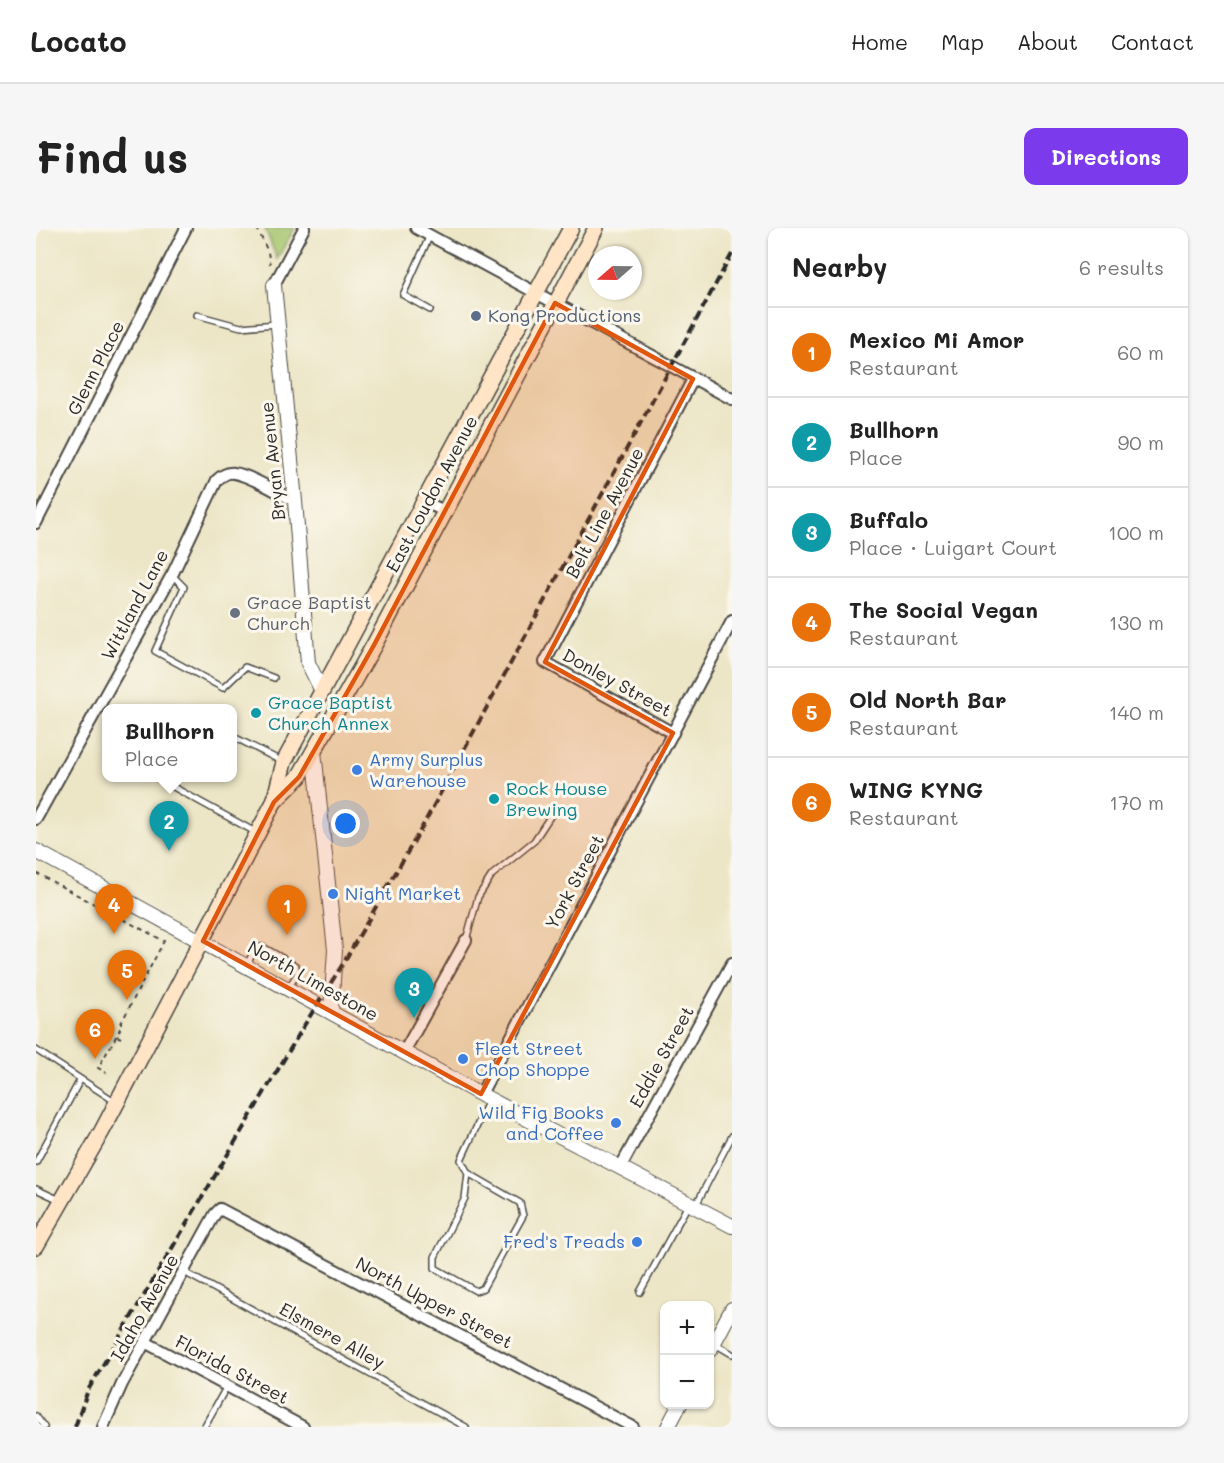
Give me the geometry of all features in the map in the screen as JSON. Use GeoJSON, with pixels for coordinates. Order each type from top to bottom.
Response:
{"type":"FeatureCollection","features":[{"type":"Feature","properties":{"kind":"main road","name":"East Loudon Avenue"},"geometry":{"type":"LineString","coordinates":[[36,1246],[117,1102],[203,941],[274,802],[285,762],[321,691],[571,228]]}},
{"type":"Feature","properties":{"kind":"main road","name":"East Loudon Avenue"},"geometry":{"type":"LineString","coordinates":[[274,802],[299,777],[374,645],[596,228]]}},
{"type":"Feature","properties":{"kind":"street","name":"Glenn Place"},"geometry":{"type":"LineString","coordinates":[[36,523],[186,228]]}},
{"type":"Feature","properties":{"kind":"street"},"geometry":{"type":"LineString","coordinates":[[274,285],[304,228]]}},
{"type":"Feature","properties":{"kind":"street"},"geometry":{"type":"LineString","coordinates":[[416,228],[732,399]]}},
{"type":"Feature","properties":{"kind":"street","name":"Bryan Avenue"},"geometry":{"type":"LineString","coordinates":[[274,285],[308,663],[321,691]]}},
{"type":"Feature","properties":{"kind":"street","name":"Belt Line Avenue"},"geometry":{"type":"LineString","coordinates":[[545,662],[693,379]]}},
{"type":"Feature","properties":{"kind":"street","name":"Wittland Lane"},"geometry":{"type":"LineString","coordinates":[[36,819],[172,575],[217,480],[233,473],[243,475],[295,501]]}},
{"type":"Feature","properties":{"kind":"street"},"geometry":{"type":"LineString","coordinates":[[424,502],[445,511]]}},
{"type":"Feature","properties":{"kind":"street","name":"York Street"},"geometry":{"type":"LineString","coordinates":[[485,1096],[732,621]]}},
{"type":"Feature","properties":{"kind":"street","name":"Donley Street"},"geometry":{"type":"LineString","coordinates":[[545,662],[673,733]]}},
{"type":"Feature","properties":{"kind":"street"},"geometry":{"type":"LineString","coordinates":[[314,751],[335,950],[331,1011]]}},
{"type":"Feature","properties":{"kind":"street","name":"North Limestone"},"geometry":{"type":"LineString","coordinates":[[36,851],[485,1096],[732,1226]]}},
{"type":"Feature","properties":{"kind":"street"},"geometry":{"type":"LineString","coordinates":[[404,1052],[466,940]]}},
{"type":"Feature","properties":{"kind":"street","name":"Eddie Street"},"geometry":{"type":"LineString","coordinates":[[620,1168],[732,963]]}},
{"type":"Feature","properties":{"kind":"street","name":"Idaho Avenue"},"geometry":{"type":"LineString","coordinates":[[104,1427],[122,1384],[215,1214],[220,1209]]}},
{"type":"Feature","properties":{"kind":"street","name":"North Upper Street"},"geometry":{"type":"LineString","coordinates":[[220,1209],[633,1427]]}},
{"type":"Feature","properties":{"kind":"street"},"geometry":{"type":"LineString","coordinates":[[714,1342],[732,1309]]}},
{"type":"Feature","properties":{"kind":"street","name":"Florida Street"},"geometry":{"type":"LineString","coordinates":[[146,1342],[303,1427]]}},
{"type":"Feature","properties":{"kind":"street"},"geometry":{"type":"LineString","coordinates":[[668,1427],[677,1409]]}},
{"type":"Feature","properties":{"kind":"lane"},"geometry":{"type":"LineString","coordinates":[[429,236],[403,295],[430,310]]}},
{"type":"Feature","properties":{"kind":"lane"},"geometry":{"type":"LineString","coordinates":[[197,315],[241,327],[277,324]]}},
{"type":"Feature","properties":{"kind":"lane"},"geometry":{"type":"LineString","coordinates":[[172,575],[184,587],[155,651],[223,688],[245,667],[274,678]]}},
{"type":"Feature","properties":{"kind":"lane"},"geometry":{"type":"LineString","coordinates":[[237,738],[285,762]]}},
{"type":"Feature","properties":{"kind":"lane"},"geometry":{"type":"LineString","coordinates":[[166,782],[257,834]]}},
{"type":"Feature","properties":{"kind":"lane"},"geometry":{"type":"LineString","coordinates":[[466,940],[478,897],[492,875],[534,841],[555,809]]}},
{"type":"Feature","properties":{"kind":"lane"},"geometry":{"type":"LineString","coordinates":[[247,965],[255,948],[262,947],[296,966],[297,974],[289,989]]}},
{"type":"Feature","properties":{"kind":"lane"},"geometry":{"type":"LineString","coordinates":[[36,1050],[117,1102]]}},
{"type":"Feature","properties":{"kind":"lane"},"geometry":{"type":"LineString","coordinates":[[36,1162],[80,1080]]}},
{"type":"Feature","properties":{"kind":"lane"},"geometry":{"type":"LineString","coordinates":[[468,1173],[465,1198],[435,1257],[435,1268],[476,1291],[483,1288],[523,1216],[520,1203],[468,1173],[460,1160],[485,1096]]}},
{"type":"Feature","properties":{"kind":"lane"},"geometry":{"type":"LineString","coordinates":[[640,1292],[732,1136]]}},
{"type":"Feature","properties":{"kind":"lane"},"geometry":{"type":"LineString","coordinates":[[36,1189],[62,1201]]}},
{"type":"Feature","properties":{"kind":"lane","name":"Elsmere Alley"},"geometry":{"type":"LineString","coordinates":[[183,1272],[466,1427]]}},
{"type":"Feature","properties":{"kind":"lane"},"geometry":{"type":"LineString","coordinates":[[714,1348],[732,1354]]}},
{"type":"Feature","properties":{"kind":"lane"},"geometry":{"type":"LineString","coordinates":[[204,1427],[227,1386]]}},
{"type":"Feature","properties":{"kind":"lane"},"geometry":{"type":"LineString","coordinates":[[37,1417],[44,1427]]}},
{"type":"Feature","properties":{"kind":"path"},"geometry":{"type":"LineString","coordinates":[[257,228],[268,252],[274,285]]}},
{"type":"Feature","properties":{"kind":"path"},"geometry":{"type":"LineString","coordinates":[[36,873],[164,941],[98,1068],[107,1073]]}},
{"type":"Feature","properties":{"kind":"path"},"geometry":{"type":"LineString","coordinates":[[117,1035],[125,1040]]}},
{"type":"Feature","properties":{"kind":"highlighted area"},"geometry":{"type":"Polygon","coordinates":[[[555,303],[693,379],[545,662],[673,733],[481,1094],[203,941],[274,802],[299,777],[374,645],[555,303]]]}},
{"type":"Feature","properties":{"kind":"green space"},"geometry":{"type":"Polygon","coordinates":[[[265,228],[295,228],[277,259],[265,228]]]}},
{"type":"Feature","properties":{"kind":"railway"},"geometry":{"type":"LineString","coordinates":[[75,1427],[88,1390],[421,829],[732,254]]}},
{"type":"Feature","properties":{"kind":"place","name":"Kong Productions"},"geometry":{"type":"Point","coordinates":[476,316]}},
{"type":"Feature","properties":{"kind":"place","name":"Grace Baptist Church"},"geometry":{"type":"Point","coordinates":[235,613]}},
{"type":"Feature","properties":{"kind":"place","name":"Grace Baptist Church Annex"},"geometry":{"type":"Point","coordinates":[256,713]}},
{"type":"Feature","properties":{"kind":"place","name":"Army Surplus Warehouse"},"geometry":{"type":"Point","coordinates":[357,770]}},
{"type":"Feature","properties":{"kind":"place","name":"Rock House Brewing"},"geometry":{"type":"Point","coordinates":[494,799]}},
{"type":"Feature","properties":{"kind":"place","name":"Bullhorn"},"geometry":{"type":"Point","coordinates":[169,851]}},
{"type":"Feature","properties":{"kind":"place","name":"Night Market"},"geometry":{"type":"Point","coordinates":[333,894]}},
{"type":"Feature","properties":{"kind":"place","name":"The Social Vegan"},"geometry":{"type":"Point","coordinates":[114,934]}},
{"type":"Feature","properties":{"kind":"place","name":"Mexico Mi Amor"},"geometry":{"type":"Point","coordinates":[287,935]}},
{"type":"Feature","properties":{"kind":"place","name":"Old North Bar"},"geometry":{"type":"Point","coordinates":[127,1000]}},
{"type":"Feature","properties":{"kind":"place","name":"Buffalo"},"geometry":{"type":"Point","coordinates":[414,1018]}},
{"type":"Feature","properties":{"kind":"place","name":"WING KYNG"},"geometry":{"type":"Point","coordinates":[95,1059]}},
{"type":"Feature","properties":{"kind":"place","name":"Fleet Street Chop Shoppe"},"geometry":{"type":"Point","coordinates":[463,1059]}},
{"type":"Feature","properties":{"kind":"place","name":"Wild Fig Books and Coffee"},"geometry":{"type":"Point","coordinates":[616,1123]}},
{"type":"Feature","properties":{"kind":"place","name":"Fred's Treads"},"geometry":{"type":"Point","coordinates":[637,1242]}}]}
